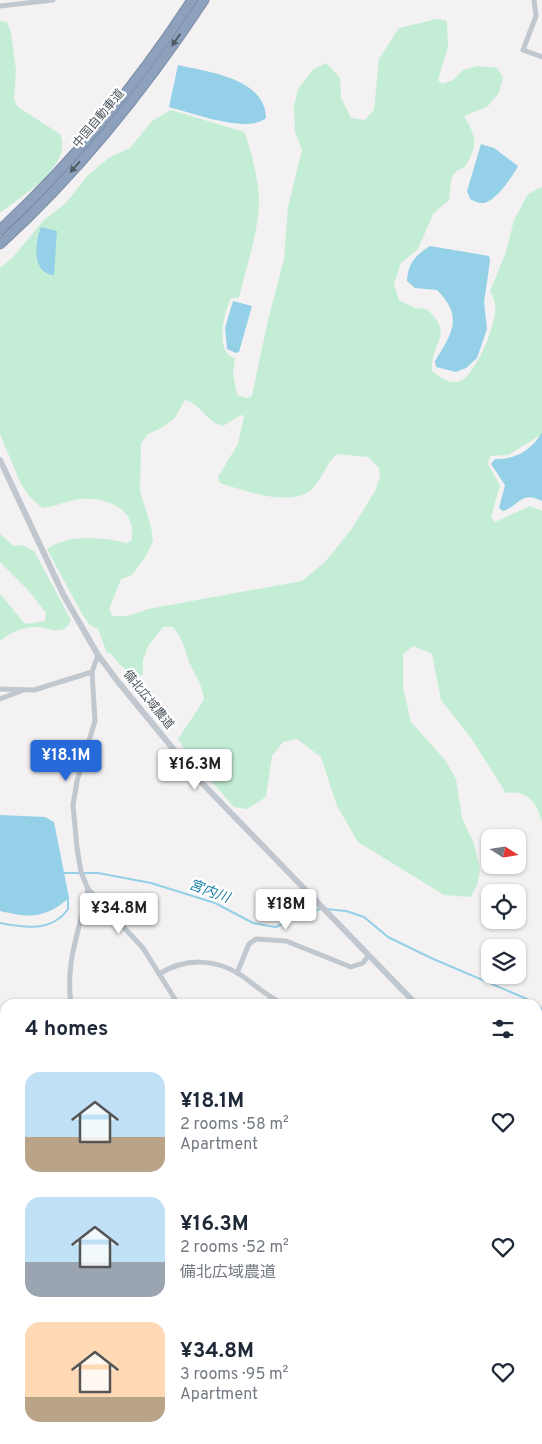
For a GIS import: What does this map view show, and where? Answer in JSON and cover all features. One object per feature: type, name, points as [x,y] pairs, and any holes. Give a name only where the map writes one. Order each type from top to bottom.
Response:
[{"type":"highway","name":"中国自動車道","points":[[0,230],[90,136],[158,49],[192,0]]},
{"type":"highway","name":"中国自動車道","points":[[0,244],[96,144],[166,55],[204,0]]},
{"type":"street","points":[[0,6],[24,1],[53,0]]},
{"type":"street","points":[[534,0],[536,16],[523,50],[542,58]]},
{"type":"street","name":"備北広域農道","points":[[0,460],[64,596],[98,656],[198,779],[411,999]]},
{"type":"street","points":[[98,656],[92,672],[96,721],[77,781],[73,805],[77,848],[88,888],[127,929],[160,974],[175,999]]},
{"type":"street","points":[[0,689],[34,690],[92,672]]},
{"type":"street","points":[[0,699],[22,691]]},
{"type":"street","points":[[71,999],[69,973],[73,944],[88,888]]},
{"type":"street","points":[[237,973],[249,944],[256,939],[286,941],[351,967],[358,966],[368,956]]},
{"type":"street","points":[[160,974],[174,966],[193,961],[227,968],[276,999]]},
{"type":"green space","points":[[437,19],[447,21],[448,47],[438,80],[442,84],[453,80],[463,70],[477,66],[497,68],[503,77],[499,93],[488,106],[464,116],[473,136],[474,148],[472,154],[464,168],[453,176],[449,200],[433,214],[418,249],[401,263],[394,284],[399,300],[415,308],[427,309],[440,326],[440,339],[434,352],[432,371],[445,380],[460,381],[473,369],[479,359],[485,347],[495,313],[490,291],[506,252],[514,220],[528,194],[542,187],[542,434],[508,455],[490,456],[488,464],[500,485],[491,517],[495,522],[530,506],[542,511],[542,822],[537,809],[530,799],[520,794],[506,793],[471,738],[441,700],[432,654],[413,646],[403,654],[403,687],[411,722],[445,760],[456,779],[462,818],[474,844],[480,870],[477,886],[470,897],[444,895],[358,842],[337,806],[321,757],[297,739],[283,742],[272,756],[266,797],[247,809],[234,807],[190,757],[178,739],[204,700],[199,683],[176,631],[173,627],[163,627],[148,646],[143,660],[143,675],[135,677],[118,663],[111,654],[107,653],[98,629],[90,625],[82,614],[47,549],[65,541],[86,538],[107,539],[127,543],[132,540],[132,528],[127,515],[109,502],[94,499],[75,500],[42,508],[30,497],[21,484],[0,434],[0,268],[13,257],[44,220],[66,203],[88,175],[110,157],[130,148],[152,121],[171,110],[244,132],[249,147],[257,177],[258,215],[239,298],[231,298],[222,331],[225,349],[229,355],[235,358],[233,373],[237,395],[247,398],[252,396],[268,320],[284,259],[288,207],[302,150],[295,132],[294,106],[298,89],[313,70],[326,63],[340,78],[341,98],[351,118],[365,120],[374,110],[379,59],[399,28]],"holes":[[[185,400],[212,421],[223,426],[241,415],[244,416],[238,444],[218,477],[220,483],[268,496],[294,497],[304,494],[313,488],[337,454],[368,457],[379,468],[380,478],[375,491],[351,530],[325,562],[302,581],[148,609],[127,616],[112,616],[109,609],[121,579],[132,575],[146,556],[153,541],[151,527],[140,491],[141,443],[148,434],[174,419]]]},
{"type":"green space","points":[[0,21],[7,22],[11,33],[16,70],[14,99],[18,107],[60,134],[62,146],[53,169],[32,189],[0,213]]},
{"type":"green space","points":[[0,534],[14,546],[22,545],[34,551],[71,620],[64,629],[31,627],[12,633],[0,641],[0,594],[25,624],[45,621],[46,613],[29,591],[0,562]]},
{"type":"water","points":[[178,65],[219,74],[246,85],[256,94],[263,105],[266,118],[246,124],[233,123],[169,107]]},
{"type":"water","points":[[481,144],[494,148],[518,166],[508,182],[497,194],[487,202],[482,203],[470,199],[467,191]]},
{"type":"water","points":[[41,227],[57,231],[54,275],[41,269],[38,263],[36,248]]},
{"type":"water","points":[[430,246],[489,256],[490,261],[484,302],[487,329],[477,358],[466,368],[456,372],[436,367],[435,361],[450,333],[453,317],[450,309],[437,290],[415,288],[407,281],[413,260]]},
{"type":"water","points":[[233,301],[252,306],[239,352],[236,353],[227,349],[225,328]]},
{"type":"water","points":[[542,432],[542,501],[535,498],[525,498],[503,511],[499,508],[505,485],[491,464],[495,459],[510,458],[523,452],[534,444]]},
{"type":"water","points":[[0,815],[45,817],[54,822],[69,898],[52,910],[28,916],[0,911]]},
{"type":"waterway","name":"宮内川","points":[[62,873],[98,873],[151,883],[215,903],[253,923],[276,927],[310,911],[321,909]]},
{"type":"waterway","name":"宮内川","points":[[0,923],[28,927],[54,922],[68,909],[68,897]]},
{"type":"waterway","name":"宮内川","points":[[326,909],[346,911],[364,917],[388,937],[431,958],[527,999]]}]
